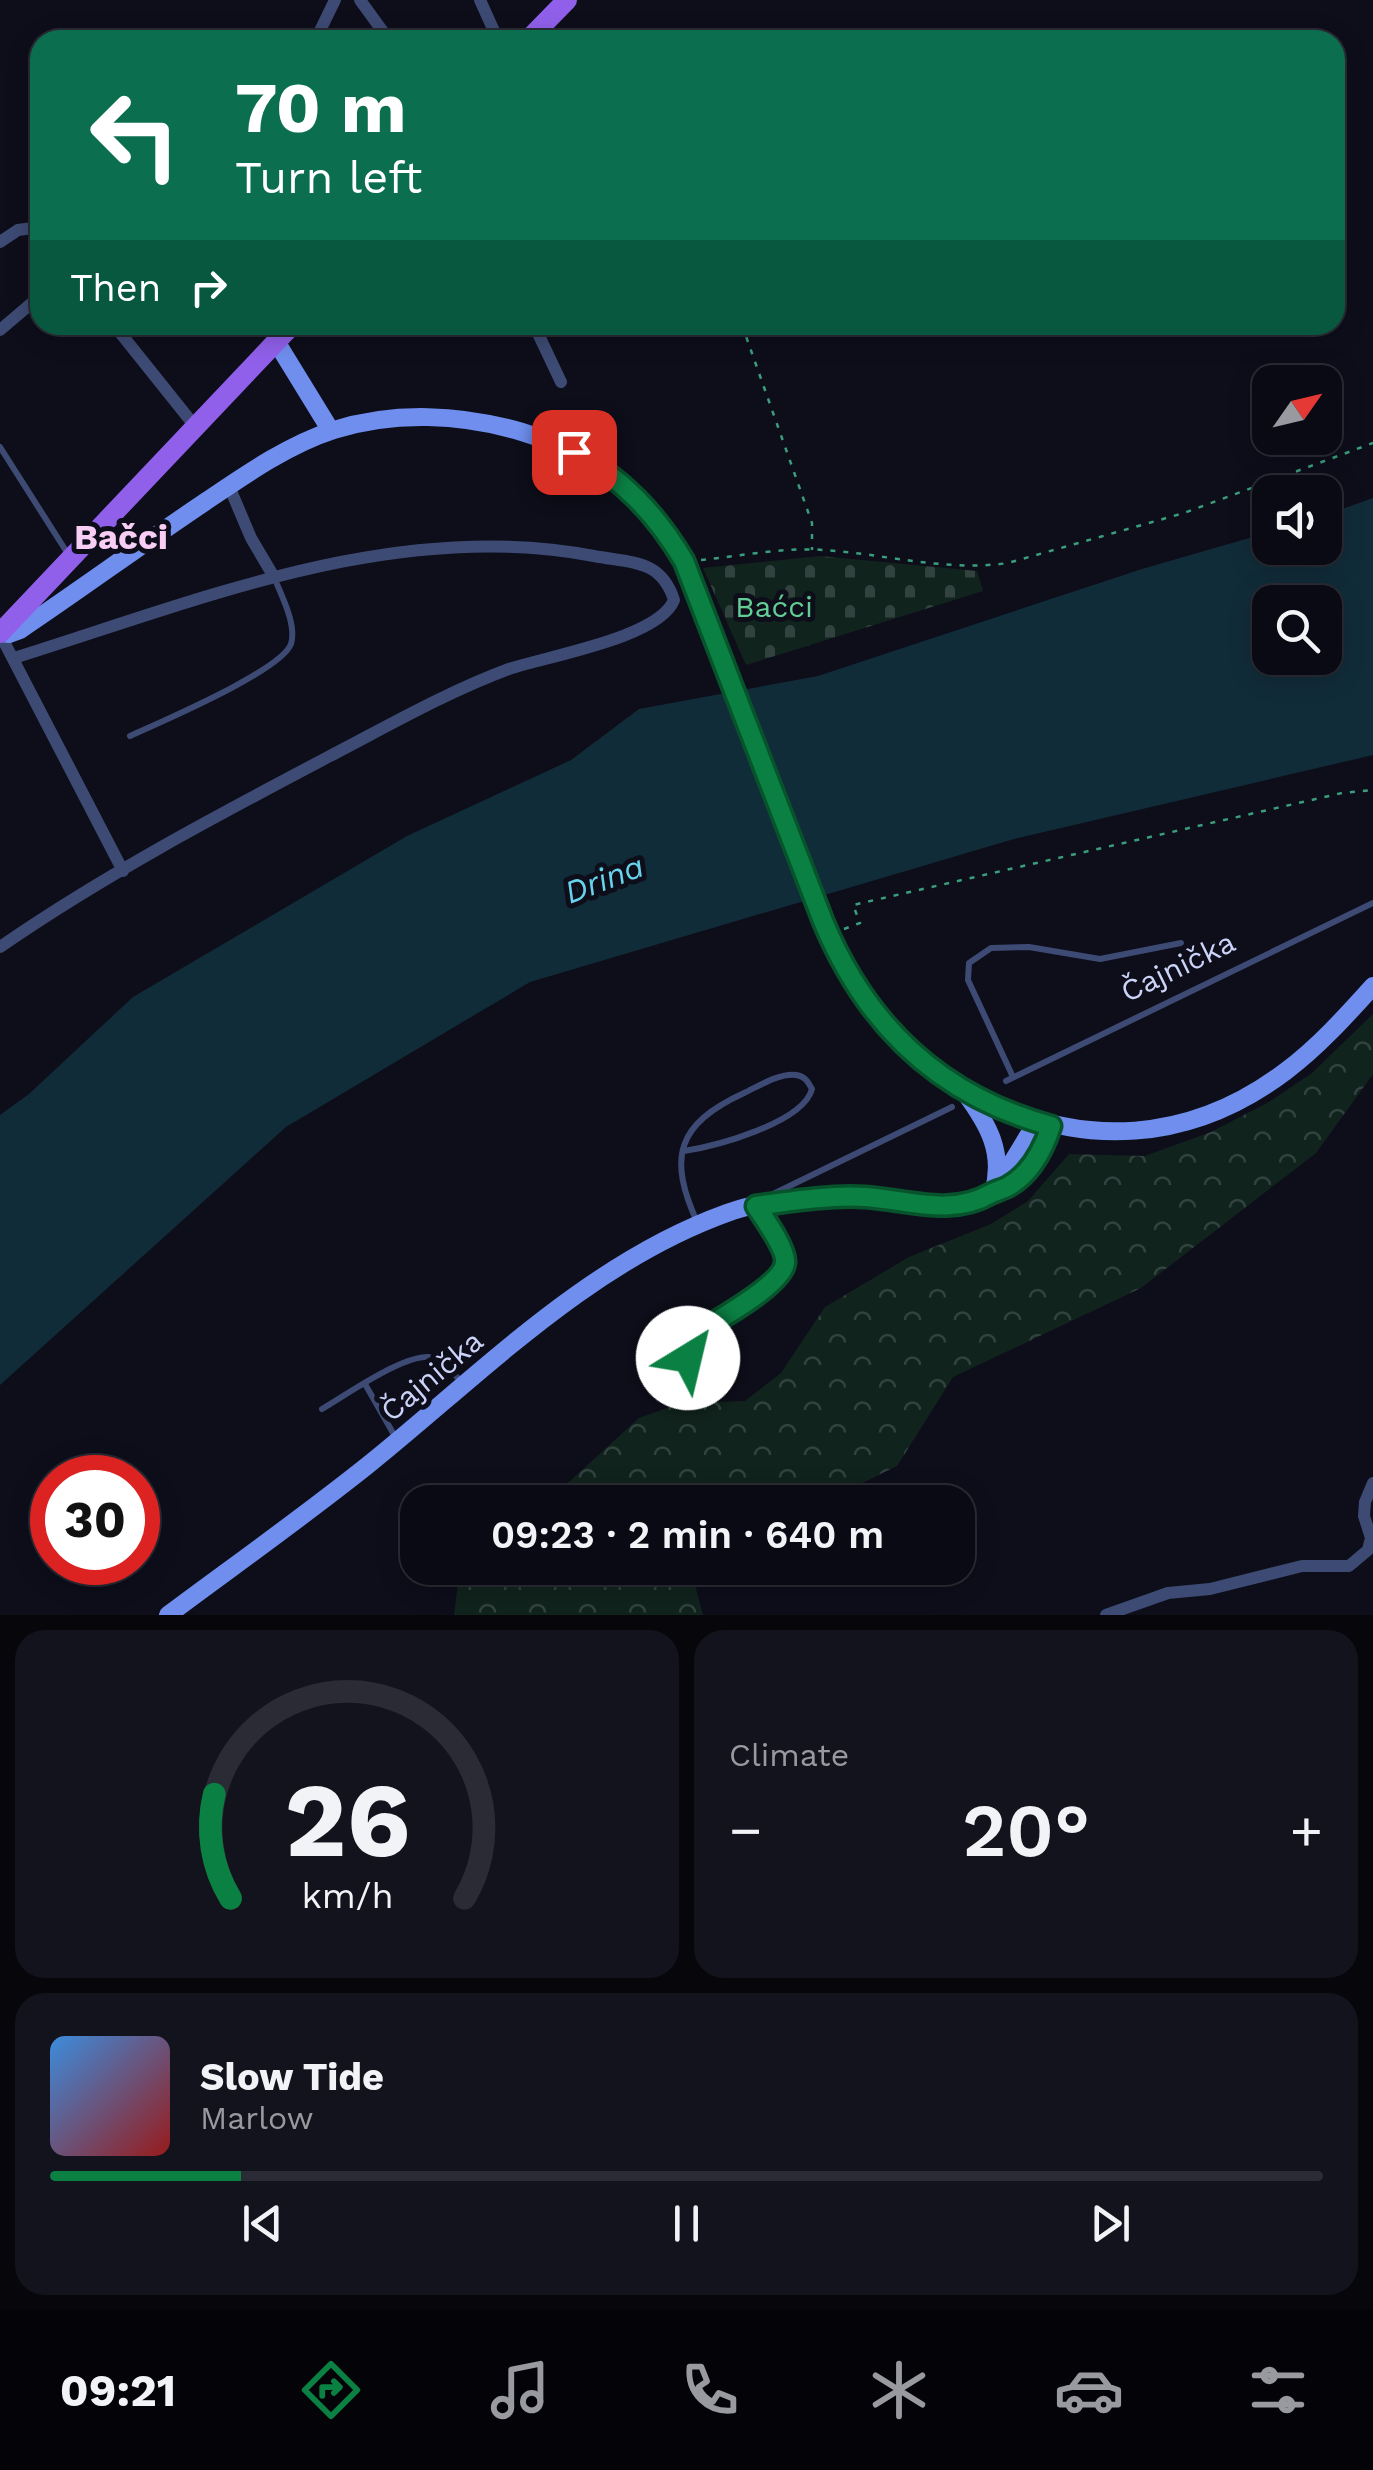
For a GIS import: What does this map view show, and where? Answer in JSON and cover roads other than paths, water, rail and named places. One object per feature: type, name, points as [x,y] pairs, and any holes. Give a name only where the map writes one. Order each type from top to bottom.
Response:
[{"type":"main road","points":[[538,30],[568,0]]},
{"type":"main road","points":[[0,633],[284,335]]},
{"type":"main road","points":[[277,343],[330,431]]},
{"type":"main road","points":[[0,633],[20,630],[228,486],[330,431],[392,418],[488,424],[544,439],[586,458],[624,485],[662,524],[684,561],[848,976],[875,1016],[928,1066],[960,1086],[1051,1126],[1104,1132],[1172,1127],[1250,1095],[1286,1071],[1373,986]]},
{"type":"main road","points":[[960,1086],[980,1113],[996,1147],[999,1167],[992,1192]]},
{"type":"main road","points":[[992,1192],[1028,1136],[1051,1126]]},
{"type":"main road","name":"Čajnička","points":[[168,1615],[397,1440],[564,1304],[609,1274],[699,1225],[752,1206],[866,1197],[919,1206],[964,1206],[992,1192]]},
{"type":"street","points":[[321,30],[334,0]]},
{"type":"street","points":[[360,0],[382,30]]},
{"type":"street","points":[[480,0],[494,30]]},
{"type":"street","points":[[0,242],[18,230],[30,229]]},
{"type":"street","points":[[0,330],[30,304]]},
{"type":"street","points":[[122,335],[194,425]]},
{"type":"street","points":[[539,335],[561,382]]},
{"type":"street","points":[[228,486],[274,577]]},
{"type":"street","points":[[0,947],[50,912],[270,788],[415,712],[507,670],[642,628],[666,613],[674,600],[657,570],[642,564],[567,551],[434,547],[274,577],[14,658]]},
{"type":"street","points":[[0,633],[123,871]]},
{"type":"street","points":[[688,1358],[686,1344],[692,1336],[777,1280],[785,1263],[783,1252],[752,1206]]},
{"type":"street","points":[[1106,1615],[1168,1593],[1210,1589],[1302,1566],[1349,1566],[1368,1550],[1364,1502],[1373,1483]]},
{"type":"lane","points":[[0,447],[72,559]]},
{"type":"lane","points":[[130,736],[241,683],[286,652],[292,634],[274,577]]},
{"type":"lane","name":"Čajnička","points":[[1181,944],[1100,959],[1030,947],[991,948],[969,963],[968,980],[1009,1079],[1373,902]]},
{"type":"lane","points":[[684,1151],[790,1115],[810,1098],[812,1089],[807,1079],[784,1076],[721,1103],[702,1116],[687,1136],[684,1151],[682,1189],[699,1225]]},
{"type":"lane","name":"Čajnička","points":[[752,1206],[952,1107]]},
{"type":"lane","points":[[322,1409],[408,1360],[425,1356],[438,1358],[464,1385]]},
{"type":"lane","points":[[365,1384],[397,1440]]},
{"type":"water","name":"Drina","points":[[1373,498],[1373,755],[1014,839],[530,982],[286,1127],[0,1385],[0,1115],[29,1094],[133,997],[407,836],[571,760],[639,709],[818,676],[1142,569],[1252,537],[1252,565],[1342,565],[1342,509]]},
{"type":"district","name":"Bačci","points":[[121,537]]},
{"type":"park label","name":"Baćci","points":[[774,607]]}]
